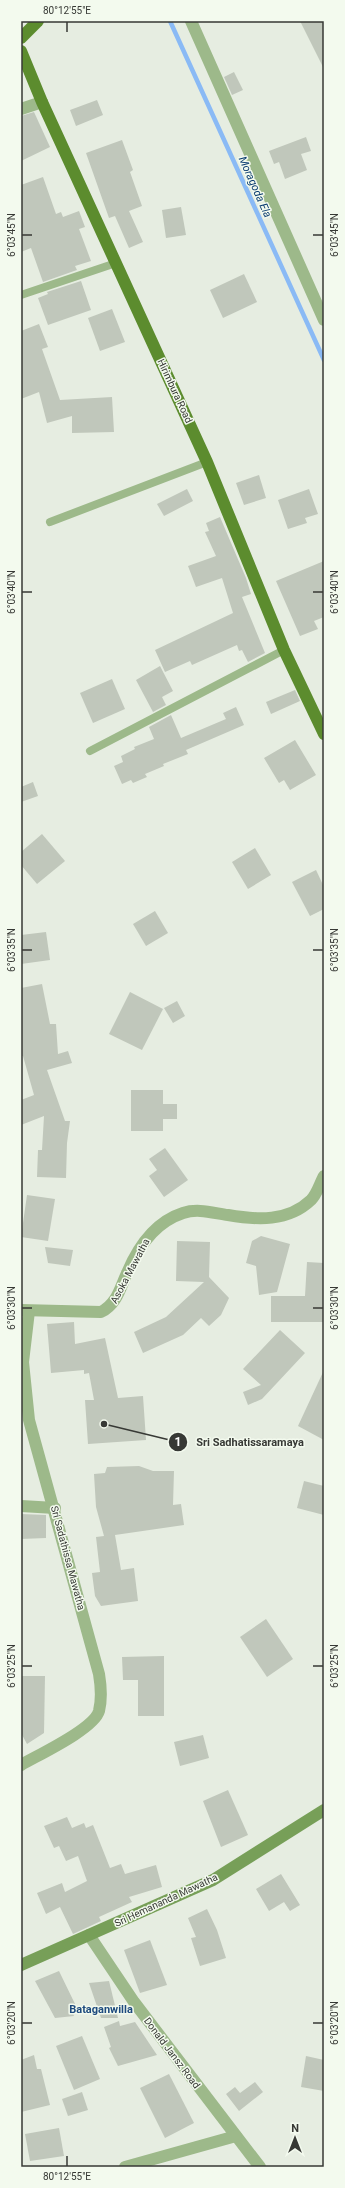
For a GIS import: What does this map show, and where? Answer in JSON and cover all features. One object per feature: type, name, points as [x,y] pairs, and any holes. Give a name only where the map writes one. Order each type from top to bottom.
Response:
[{"type":"main road","points":[[21,38],[38,21]]},
{"type":"main road","name":"Hirimbura Road","points":[[21,51],[42,102],[208,462],[284,650],[324,734]]},
{"type":"main road","name":"Sri Hemananda Mawatha","points":[[21,1965],[213,1880],[324,1810]]},
{"type":"street","points":[[191,21],[210,59],[324,320]]},
{"type":"street","points":[[21,109],[42,102]]},
{"type":"street","name":"Asoka Mawatha","points":[[25,1310],[101,1312],[110,1307],[116,1298],[128,1271],[150,1233],[167,1220],[184,1212],[205,1210],[229,1215],[271,1219],[288,1215],[312,1200],[324,1176]]},
{"type":"street","name":"Sri Sadathissa Mawatha","points":[[21,1765],[84,1729],[99,1712],[100,1699],[99,1674],[55,1508],[29,1420],[22,1362],[25,1310]]},
{"type":"street","points":[[21,1506],[55,1508]]},
{"type":"street","name":"Donald Jansz Road","points":[[89,1935],[134,2002],[260,2167]]},
{"type":"street","points":[[125,2167],[236,2136]]},
{"type":"lane","points":[[21,295],[116,263]]},
{"type":"lane","points":[[50,522],[208,462]]},
{"type":"lane","points":[[90,750],[284,650]]},
{"type":"building","points":[[300,21],[324,21],[324,69]]},
{"type":"building","points":[[234,72],[243,90],[232,95],[224,77]]},
{"type":"building","points":[[97,100],[103,115],[76,126],[70,110]]},
{"type":"building","points":[[34,112],[50,147],[21,161],[21,116]]},
{"type":"building","points":[[306,137],[311,151],[301,154],[307,170],[285,179],[279,162],[274,164],[269,151]]},
{"type":"building","points":[[122,140],[133,170],[130,172],[142,206],[129,211],[143,242],[129,248],[115,216],[109,218],[86,153]]},
{"type":"building","points":[[43,177],[56,214],[61,212],[63,217],[79,211],[85,227],[79,229],[91,261],[75,266],[77,270],[43,282],[31,248],[21,252],[21,185]]},
{"type":"building","points":[[181,207],[186,235],[166,238],[162,210]]},
{"type":"building","points":[[244,274],[257,302],[223,318],[210,290]]},
{"type":"building","points":[[81,281],[91,310],[48,325],[38,298],[48,294],[47,292]]},
{"type":"building","points":[[112,309],[125,342],[100,351],[88,318]]},
{"type":"building","points":[[39,324],[48,347],[42,349],[60,400],[112,397],[114,432],[72,433],[72,416],[47,423],[39,392],[21,399],[21,331]]},
{"type":"building","points":[[259,475],[266,498],[244,505],[236,483]]},
{"type":"building","points":[[187,489],[193,501],[164,516],[157,504]]},
{"type":"building","points":[[309,489],[318,514],[305,518],[307,523],[288,529],[278,500]]},
{"type":"building","points":[[220,517],[246,578],[251,594],[242,597],[265,653],[248,662],[242,650],[239,651],[237,645],[192,665],[190,661],[165,672],[155,650],[233,613],[222,578],[196,587],[188,566],[216,556],[205,532],[209,531],[206,523]]},
{"type":"building","points":[[324,561],[324,617],[314,621],[318,629],[300,636],[276,581]]},
{"type":"building","points":[[160,666],[173,691],[162,697],[166,705],[153,712],[136,680]]},
{"type":"building","points":[[112,679],[125,709],[93,723],[80,693]]},
{"type":"building","points":[[295,690],[300,701],[271,714],[266,702]]},
{"type":"building","points":[[236,707],[244,725],[186,750],[188,754],[163,764],[164,766],[145,774],[147,777],[133,783],[131,780],[122,784],[114,766],[123,762],[121,756],[135,749],[134,747],[154,739],[149,727],[171,715],[181,738],[226,719],[223,713]]},
{"type":"building","points":[[295,740],[316,775],[290,790],[284,780],[279,783],[264,758]]},
{"type":"building","points":[[33,782],[38,796],[21,802],[21,787]]},
{"type":"building","points":[[42,834],[65,861],[37,884],[21,865],[21,852]]},
{"type":"building","points":[[255,848],[271,875],[248,889],[232,862]]},
{"type":"building","points":[[316,870],[324,887],[324,909],[310,916],[292,882]]},
{"type":"building","points":[[155,911],[168,933],[146,946],[133,924]]},
{"type":"building","points":[[46,932],[50,960],[21,964],[21,935]]},
{"type":"building","points":[[42,984],[50,1024],[56,1024],[58,1054],[68,1051],[72,1063],[47,1070],[65,1121],[70,1121],[67,1143],[66,1178],[37,1177],[38,1150],[42,1150],[44,1116],[21,1125],[21,1100],[34,1095],[23,1056],[21,1056],[21,988]]},
{"type":"building","points":[[130,992],[163,1009],[142,1050],[109,1034]]},
{"type":"building","points":[[177,1001],[185,1016],[173,1023],[164,1008]]},
{"type":"building","points":[[131,1090],[163,1090],[163,1104],[177,1104],[177,1119],[163,1119],[163,1131],[131,1131]]},
{"type":"building","points":[[165,1148],[188,1180],[164,1197],[149,1176],[157,1170],[149,1159]]},
{"type":"building","points":[[27,1195],[55,1199],[48,1241],[21,1237]]},
{"type":"building","points":[[261,1236],[290,1244],[277,1292],[259,1295],[256,1266],[246,1263],[252,1241]]},
{"type":"building","points":[[177,1241],[210,1242],[209,1277],[229,1298],[221,1315],[209,1326],[201,1318],[183,1335],[143,1353],[134,1332],[166,1317],[204,1282],[176,1281]]},
{"type":"building","points":[[45,1247],[73,1250],[70,1266],[48,1263]]},
{"type":"building","points":[[307,1262],[324,1263],[324,1322],[271,1322],[271,1296],[305,1296]]},
{"type":"building","points":[[74,1322],[75,1344],[105,1338],[118,1398],[143,1396],[146,1440],[88,1444],[85,1400],[94,1400],[89,1373],[84,1374],[84,1370],[51,1373],[47,1324]]},
{"type":"building","points":[[280,1330],[305,1353],[262,1399],[248,1405],[243,1392],[261,1385],[243,1369]]},
{"type":"building","points":[[324,1370],[324,1440],[298,1426]]},
{"type":"building","points":[[139,1466],[153,1471],[174,1471],[173,1505],[181,1504],[184,1525],[115,1535],[121,1570],[134,1568],[138,1601],[101,1606],[95,1596],[92,1573],[100,1572],[96,1537],[104,1536],[96,1507],[94,1474],[105,1473],[107,1467]]},
{"type":"building","points":[[304,1481],[324,1486],[324,1515],[297,1508]]},
{"type":"building","points":[[21,1514],[46,1515],[46,1538],[21,1539]]},
{"type":"building","points":[[266,1619],[293,1659],[267,1677],[240,1637]]},
{"type":"building","points":[[164,1656],[164,1716],[138,1716],[138,1680],[123,1680],[122,1657]]},
{"type":"building","points":[[21,1676],[45,1676],[44,1733],[27,1744],[21,1733]]},
{"type":"building","points":[[203,1735],[209,1758],[180,1766],[174,1742]]},
{"type":"building","points":[[228,1790],[248,1835],[221,1847],[203,1801]]},
{"type":"building","points":[[67,1817],[72,1828],[84,1823],[86,1828],[93,1825],[110,1868],[121,1864],[125,1874],[156,1865],[162,1887],[129,1897],[132,1902],[99,1917],[101,1921],[73,1934],[60,1907],[46,1914],[37,1893],[62,1883],[65,1892],[87,1881],[78,1856],[66,1861],[59,1846],[54,1848],[44,1826]]},
{"type":"building","points":[[281,1874],[300,1905],[290,1911],[284,1902],[269,1911],[256,1889]]},
{"type":"building","points":[[207,1909],[217,1930],[226,1958],[200,1966],[191,1938],[196,1937],[188,1918]]},
{"type":"building","points":[[150,1940],[167,1985],[140,1993],[124,1950]]},
{"type":"building","points":[[59,1971],[76,2006],[71,2008],[74,2016],[55,2018],[35,1981]]},
{"type":"building","points":[[109,1981],[118,2018],[101,2018],[89,1983]]},
{"type":"building","points":[[119,2021],[120,2026],[135,2022],[157,2055],[118,2066],[109,2048],[111,2047],[104,2027]]},
{"type":"building","points":[[82,2036],[100,2079],[74,2090],[56,2046]]},
{"type":"building","points":[[34,2055],[37,2069],[41,2069],[50,2105],[21,2112],[21,2060]]},
{"type":"building","points":[[306,2056],[324,2060],[324,2091],[301,2087]]},
{"type":"building","points":[[169,2074],[194,2123],[165,2138],[140,2088]]},
{"type":"building","points":[[255,2082],[263,2092],[239,2111],[226,2094],[235,2087],[240,2093]]},
{"type":"building","points":[[82,2092],[88,2110],[68,2116],[62,2099]]},
{"type":"building","points":[[59,2128],[64,2156],[30,2161],[25,2134]]},
{"type":"waterway","name":"Moragoda Ela","points":[[170,21],[324,360]]},
{"type":"place","name":"Sri Sadhatissaramaya","points":[[104,1424]]},
{"type":"district","name":"Bataganwilla","points":[[101,2009]]}]
